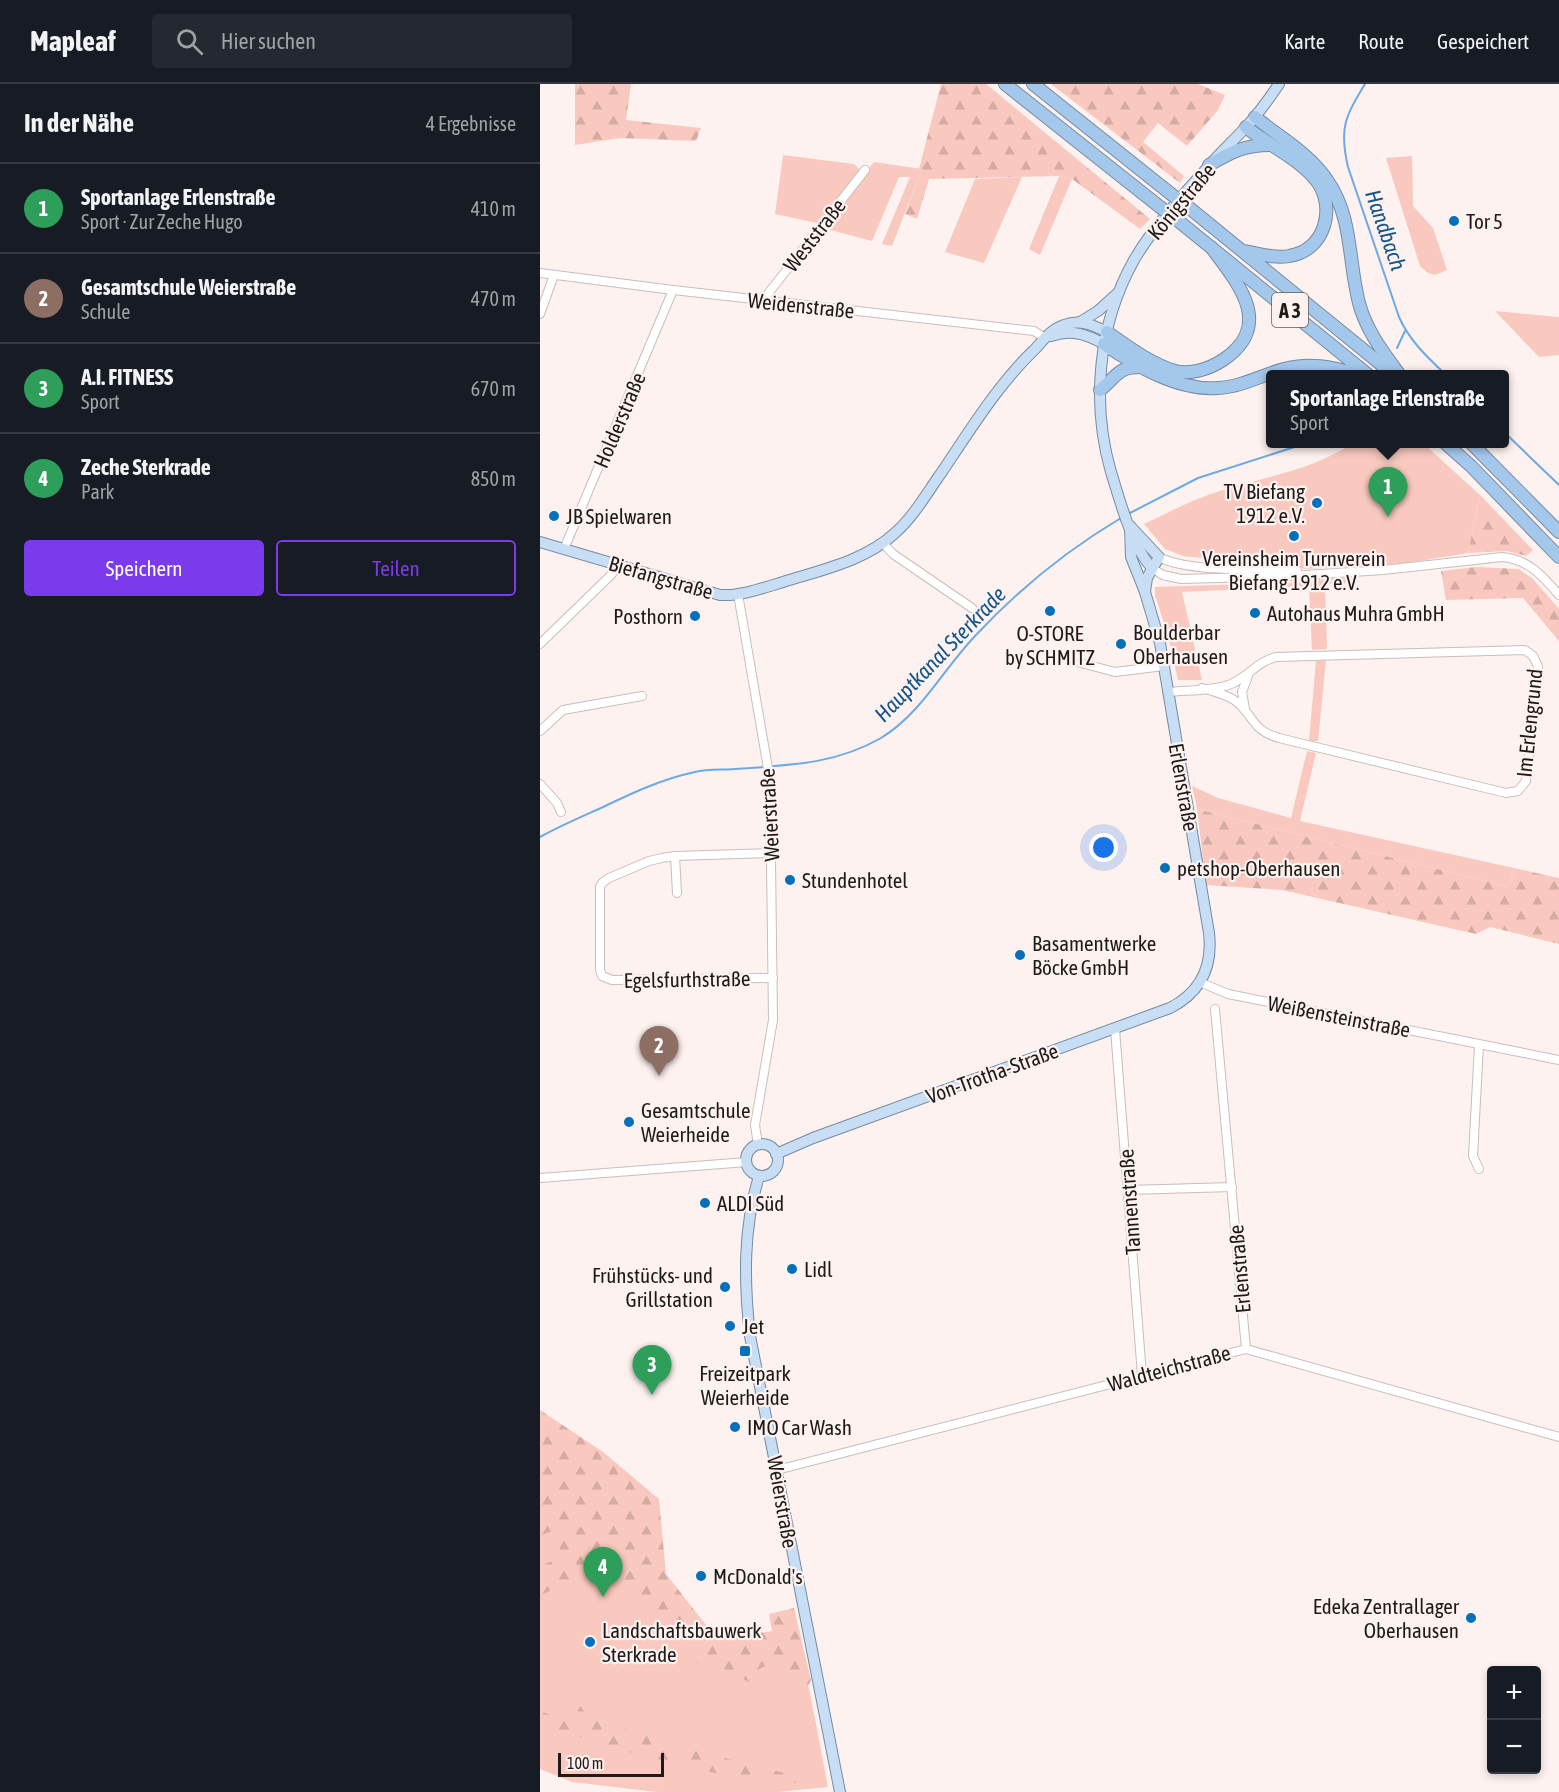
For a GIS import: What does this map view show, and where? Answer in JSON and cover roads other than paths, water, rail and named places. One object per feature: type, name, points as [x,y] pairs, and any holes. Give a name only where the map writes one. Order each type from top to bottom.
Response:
[{"type":"highway","name":"A 3","points":[[1005,84],[1176,219],[1361,370]]},
{"type":"highway","name":"A 3","points":[[1033,84],[1388,370]]},
{"type":"highway","points":[[1242,251],[1280,257],[1298,254],[1317,240],[1325,225],[1326,203],[1319,185],[1301,165],[1270,145],[1251,122]]},
{"type":"highway","points":[[1251,122],[1313,163],[1334,191],[1346,220],[1354,279],[1362,312],[1372,334],[1396,370]]},
{"type":"highway","points":[[1209,165],[1239,148],[1270,145]]},
{"type":"highway","points":[[1106,338],[1174,370],[1186,372],[1198,371],[1228,357],[1244,339],[1249,323],[1249,311],[1240,287],[1211,248]]},
{"type":"highway","points":[[1106,338],[1144,367],[1183,385],[1209,388],[1236,385],[1266,375]]},
{"type":"highway","points":[[1280,370],[1301,366],[1326,366],[1339,370]]},
{"type":"highway","points":[[1100,390],[1120,371],[1132,367],[1144,367]]},
{"type":"highway","points":[[1450,448],[1559,557]]},
{"type":"highway","points":[[1476,448],[1559,532]]},
{"type":"main road","name":"Königstraße","points":[[1106,338],[1121,290],[1135,259],[1209,165],[1251,122],[1279,84]]},
{"type":"main road","points":[[883,543],[914,513],[1001,385],[1045,338],[1061,326],[1080,322],[1098,311],[1121,290]]},
{"type":"main road","points":[[1080,322],[1095,326],[1106,338]]},
{"type":"main road","points":[[1045,338],[1072,332],[1106,338]]},
{"type":"main road","name":"Erlenstraße","points":[[1106,338],[1100,365],[1104,444],[1136,546],[1152,568]]},
{"type":"main road","name":"Erlenstraße","points":[[1130,526],[1159,557]]},
{"type":"main road","name":"Erlenstraße","points":[[1130,526],[1131,557],[1158,634],[1209,933],[1210,952],[1202,983]]},
{"type":"main road","name":"Biefangstraße","points":[[540,542],[715,595],[738,594],[843,563],[883,543]]},
{"type":"main road","points":[[1144,592],[1152,568],[1159,557]]},
{"type":"main road","name":"Von-Trotha-Straße","points":[[777,1154],[1175,1006],[1202,983]]},
{"type":"main road","points":[[758,1145],[769,1146],[777,1154],[778,1162],[775,1170],[767,1176],[759,1176],[751,1171],[747,1162],[749,1153],[758,1145]]},
{"type":"main road","name":"Weierstraße","points":[[759,1176],[747,1234],[747,1311],[754,1361],[840,1792]]},
{"type":"street","name":"Weststraße","points":[[764,300],[865,170]]},
{"type":"street","name":"Weidenstraße","points":[[540,273],[1034,331],[1045,338]]},
{"type":"street","points":[[540,314],[554,275]]},
{"type":"street","name":"Holderstraße","points":[[564,549],[673,290]]},
{"type":"street","points":[[883,543],[892,554],[972,608]]},
{"type":"street","points":[[1159,557],[1177,564],[1197,566],[1272,568],[1321,573]]},
{"type":"street","points":[[1152,568],[1163,575],[1181,579],[1383,570],[1493,557],[1511,557],[1529,564],[1559,595]]},
{"type":"street","points":[[540,645],[612,574],[615,565]]},
{"type":"street","name":"Weierstraße","points":[[738,594],[770,780],[773,1020],[755,1125],[758,1145]]},
{"type":"street","name":"Im Erlengrund","points":[[1168,692],[1202,688],[1228,685],[1249,673],[1263,661],[1276,657],[1522,650],[1533,656],[1538,666],[1526,782],[1521,789],[1512,793],[1269,735],[1257,728],[1247,713],[1231,698],[1202,688]]},
{"type":"street","points":[[1081,663],[1115,672],[1164,666]]},
{"type":"street","points":[[1247,713],[1242,696],[1249,673]]},
{"type":"street","points":[[540,731],[563,710],[642,696]]},
{"type":"street","points":[[540,784],[557,803],[561,812]]},
{"type":"street","points":[[677,893],[675,856],[771,853]]},
{"type":"street","name":"Egelsfurthstraße","points":[[675,856],[649,861],[602,883],[600,887],[600,970],[602,976],[612,980],[773,978]]},
{"type":"street","name":"Weißensteinstraße","points":[[1202,983],[1228,994],[1559,1060]]},
{"type":"street","name":"Erlenstraße","points":[[1215,1009],[1246,1348]]},
{"type":"street","name":"Tannenstraße","points":[[1115,1029],[1142,1375]]},
{"type":"street","points":[[1479,1045],[1473,1156],[1479,1169]]},
{"type":"street","points":[[540,1178],[747,1162]]},
{"type":"street","points":[[1128,1190],[1232,1187]]},
{"type":"street","name":"Waldteichstraße","points":[[777,1470],[1246,1348],[1559,1437]]},
{"type":"waterway","name":"Handbach","points":[[1365,84],[1348,114],[1344,132],[1348,167],[1399,317],[1413,341],[1441,370]]},
{"type":"waterway","name":"Hauptkanal Sterkrade","points":[[1397,348],[1405,331]]},
{"type":"waterway","name":"Handbach","points":[[1509,437],[1559,485]]},
{"type":"waterway","name":"Hauptkanal Sterkrade","points":[[1128,514],[1198,478],[1292,448]]},
{"type":"waterway","name":"Hauptkanal Sterkrade","points":[[540,837],[636,792],[683,775],[705,770],[773,766],[828,759],[846,754],[881,738],[920,704],[964,648],[1009,602],[1044,571],[1121,518]]},
{"type":"place","name":"Tor 5","points":[[1454,221]]},
{"type":"place","name":"TV Biefang 1912 e.V.","points":[[1317,503]]},
{"type":"place","name":"JB Spielwaren","points":[[554,516]]},
{"type":"place","name":"Sportanlage Erlenstraße","points":[[1388,517]]},
{"type":"place","name":"Vereinsheim Turnverein Biefang 1912 e.V.","points":[[1294,536]]},
{"type":"place","name":"O-STORE by SCHMITZ","points":[[1050,611]]},
{"type":"place","name":"Autohaus Muhra GmbH","points":[[1255,613]]},
{"type":"place","name":"Posthorn","points":[[695,616]]},
{"type":"place","name":"Boulderbar Oberhausen","points":[[1121,644]]},
{"type":"place","name":"petshop-Oberhausen","points":[[1165,868]]},
{"type":"place","name":"Stundenhotel","points":[[790,880]]},
{"type":"place","name":"Basamentwerke Böcke GmbH","points":[[1020,955]]},
{"type":"place","name":"Gesamtschule Weierstraße","points":[[659,1076]]},
{"type":"place","name":"Gesamtschule Weierheide","points":[[629,1122]]},
{"type":"place","name":"ALDI Süd","points":[[705,1203]]},
{"type":"place","name":"Lidl","points":[[792,1269]]},
{"type":"place","name":"Frühstücks- und Grillstation","points":[[725,1287]]},
{"type":"place","name":"Jet","points":[[730,1326]]},
{"type":"place","name":"Freizeitpark Weierheide","points":[[745,1351]]},
{"type":"place","name":"A.I. FITNESS","points":[[652,1395]]},
{"type":"place","name":"IMO Car Wash","points":[[735,1427]]},
{"type":"place","name":"McDonald's","points":[[701,1576]]},
{"type":"place","name":"Zeche Sterkrade","points":[[603,1597]]},
{"type":"place","name":"Edeka Zentrallager Oberhausen","points":[[1471,1618]]},
{"type":"place","name":"Landschaftsbauwerk Sterkrade","points":[[590,1642]]}]
